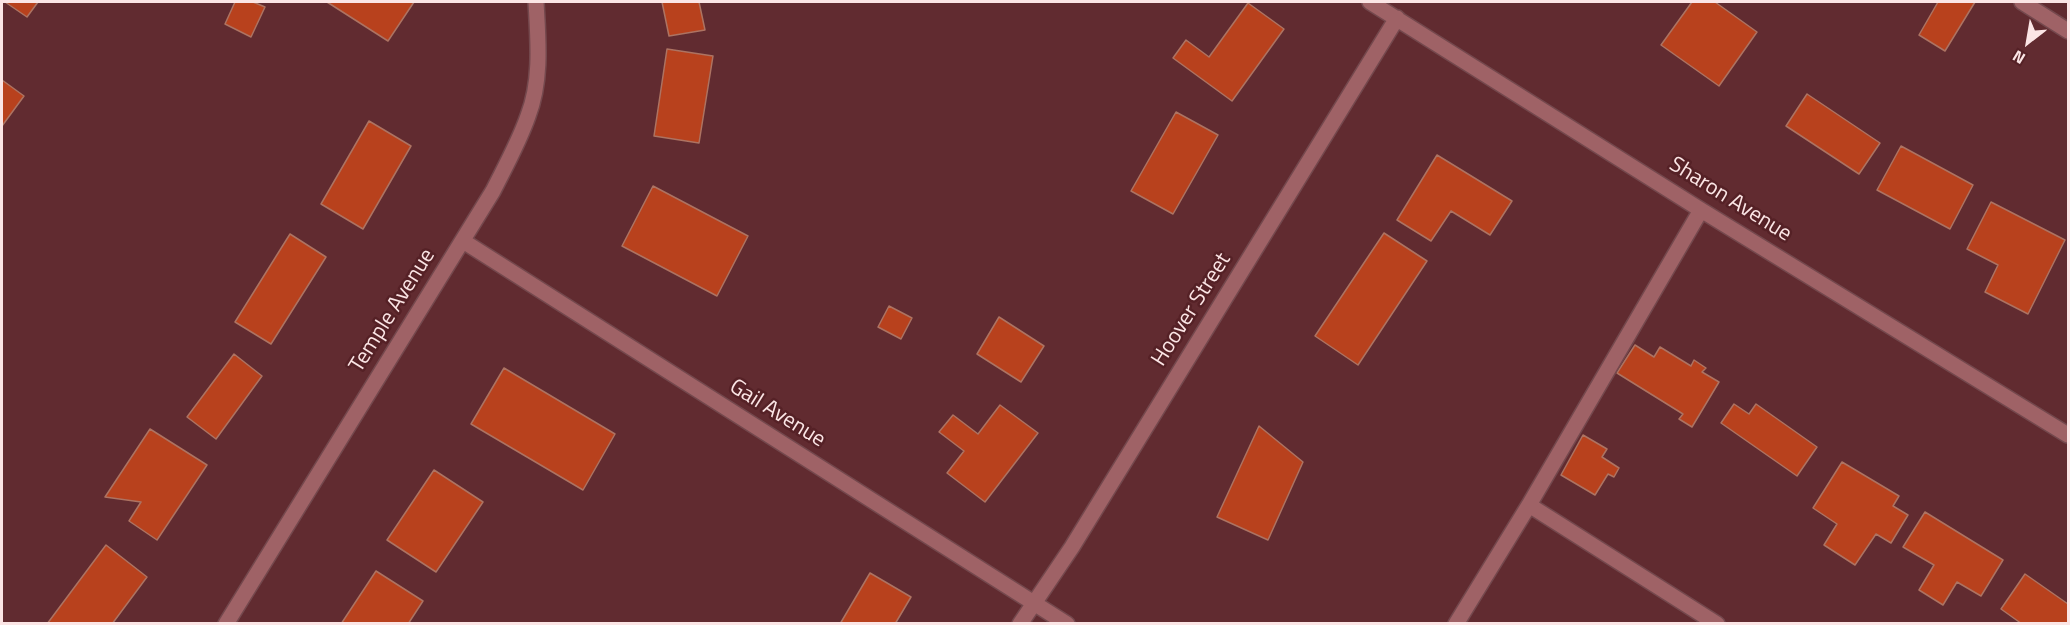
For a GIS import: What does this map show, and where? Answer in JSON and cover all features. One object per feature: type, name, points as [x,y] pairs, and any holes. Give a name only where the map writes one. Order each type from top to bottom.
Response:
[{"type":"street","name":"Temple Avenue","points":[[226,624],[493,191],[529,115],[537,82],[539,45],[536,2]]},
{"type":"street","name":"Sharon Avenue","points":[[1370,2],[1701,210],[2068,435]]},
{"type":"street","points":[[2022,2],[2068,31]]},
{"type":"street","name":"Hoover Street","points":[[1020,624],[1072,547],[1397,18]]},
{"type":"street","points":[[1456,624],[1529,505],[1701,210]]},
{"type":"street","name":"Gail Avenue","points":[[463,241],[1067,624]]},
{"type":"street","points":[[1529,505],[1717,624]]},
{"type":"building","points":[[5,2],[38,2],[27,17]]},
{"type":"building","points":[[235,2],[253,2],[265,7],[251,37],[225,24]]},
{"type":"building","points":[[327,2],[414,2],[388,41]]},
{"type":"building","points":[[662,2],[699,2],[705,30],[669,36]]},
{"type":"building","points":[[1692,2],[1715,2],[1757,32],[1719,86],[1661,45]]},
{"type":"building","points":[[1938,2],[1975,2],[1945,51],[1919,35]]},
{"type":"building","points":[[1248,3],[1284,29],[1232,101],[1173,58],[1186,40],[1209,57]]},
{"type":"building","points":[[667,49],[713,56],[699,143],[654,136]]},
{"type":"building","points":[[2,80],[24,96],[2,126]]},
{"type":"building","points":[[1807,94],[1880,143],[1859,174],[1786,126]]},
{"type":"building","points":[[1176,112],[1218,135],[1173,214],[1131,191]]},
{"type":"building","points":[[369,121],[411,146],[363,229],[321,204]]},
{"type":"building","points":[[1901,146],[1973,185],[1950,229],[1877,190]]},
{"type":"building","points":[[1437,155],[1512,201],[1490,235],[1451,211],[1431,241],[1397,220]]},
{"type":"building","points":[[653,186],[748,236],[717,296],[622,246]]},
{"type":"building","points":[[1991,202],[2065,240],[2028,314],[1985,292],[1998,265],[1967,249]]},
{"type":"building","points":[[1384,233],[1427,261],[1358,365],[1315,336]]},
{"type":"building","points":[[290,234],[326,257],[271,344],[235,322]]},
{"type":"building","points":[[889,306],[912,318],[901,339],[878,327]]},
{"type":"building","points":[[999,317],[1044,346],[1021,382],[977,354]]},
{"type":"building","points":[[1635,345],[1654,357],[1660,347],[1691,366],[1694,360],[1706,368],[1702,372],[1719,382],[1692,427],[1679,419],[1683,414],[1617,373]]},
{"type":"building","points":[[234,354],[262,376],[216,439],[187,417]]},
{"type":"building","points":[[504,368],[615,434],[583,490],[471,424]]},
{"type":"building","points":[[1734,404],[1749,414],[1756,404],[1817,447],[1797,476],[1721,423]]},
{"type":"building","points":[[1000,405],[1038,433],[985,502],[947,473],[964,451],[939,432],[953,415],[978,434]]},
{"type":"building","points":[[1259,426],[1303,462],[1268,540],[1217,517]]},
{"type":"building","points":[[150,429],[207,465],[157,540],[129,521],[141,502],[105,497]]},
{"type":"building","points":[[1583,435],[1607,449],[1602,457],[1619,468],[1614,477],[1608,474],[1595,495],[1561,475]]},
{"type":"building","points":[[1842,462],[1899,496],[1893,506],[1908,515],[1891,543],[1876,534],[1855,565],[1824,545],[1837,524],[1813,508]]},
{"type":"building","points":[[434,470],[483,502],[436,572],[387,540]]},
{"type":"building","points":[[1925,512],[2003,560],[1981,596],[1957,582],[1943,605],[1919,590],[1934,565],[1903,547]]},
{"type":"building","points":[[106,545],[147,577],[112,624],[47,624]]},
{"type":"building","points":[[376,571],[423,601],[408,624],[341,624]]},
{"type":"building","points":[[870,573],[911,597],[895,624],[840,624]]},
{"type":"building","points":[[2025,574],[2068,604],[2068,624],[2022,624],[2001,609]]}]
